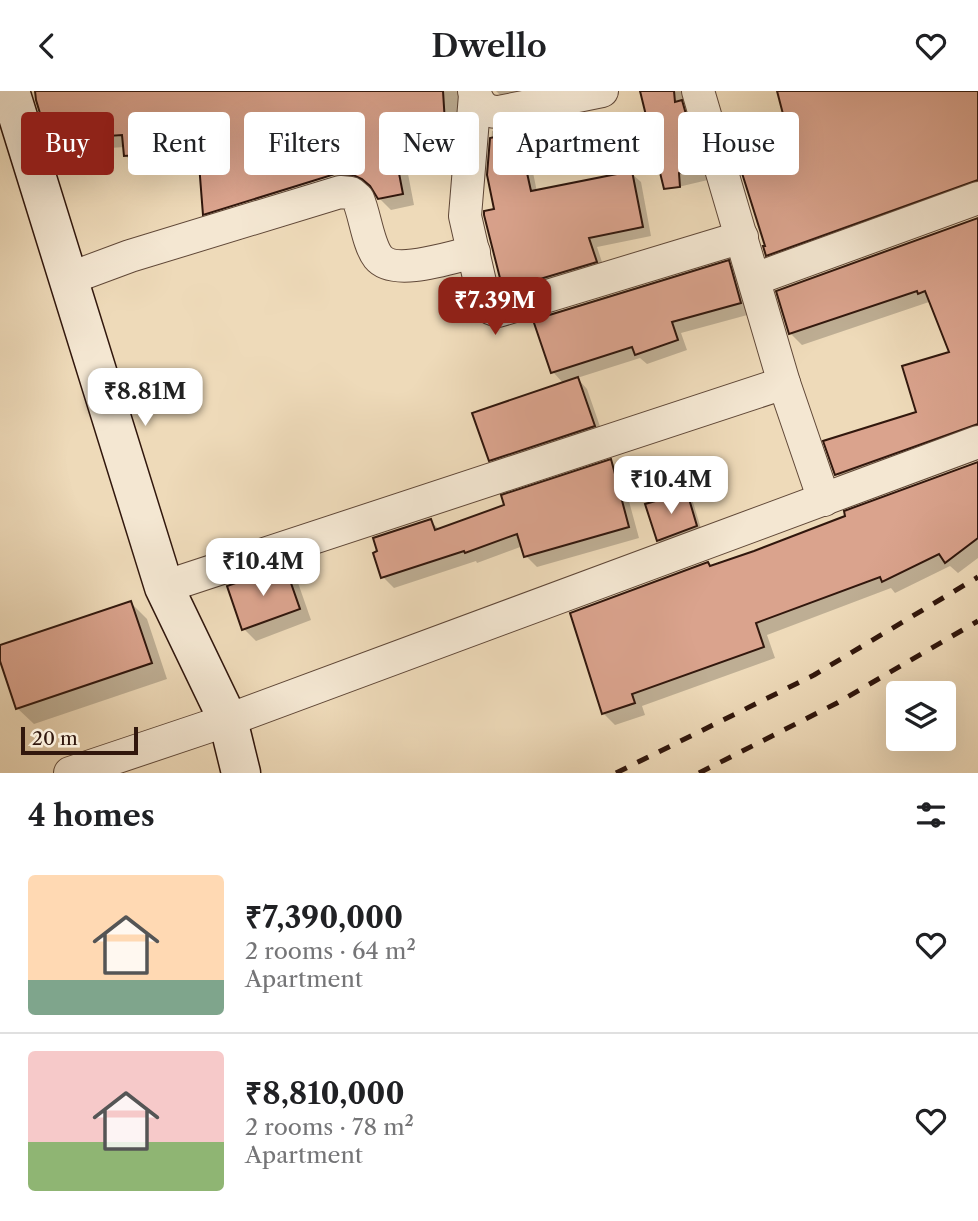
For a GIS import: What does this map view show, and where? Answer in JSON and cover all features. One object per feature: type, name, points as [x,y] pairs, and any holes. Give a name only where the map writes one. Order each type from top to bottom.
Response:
[{"type":"main road","points":[[10,91],[164,587],[228,720],[241,773]]},
{"type":"street","points":[[474,93],[488,112],[499,112],[602,91]]},
{"type":"street","points":[[698,91],[784,383],[824,500]]},
{"type":"street","points":[[474,93],[465,216],[485,301],[490,308],[498,311],[742,237]]},
{"type":"street","points":[[68,279],[130,256],[340,192],[351,193],[358,199],[378,257],[388,264],[406,267],[474,252]]},
{"type":"street","points":[[754,279],[978,198]]},
{"type":"street","points":[[164,587],[784,383]]},
{"type":"street","points":[[70,773],[228,720],[978,442]]},
{"type":"building","points":[[35,91],[443,91],[444,112],[379,112],[379,175],[399,175],[403,194],[378,199],[370,186],[353,175],[365,175],[365,112],[244,112],[244,175],[332,175],[203,215],[200,175],[230,175],[230,112],[128,112],[128,156],[124,156],[122,135],[114,136],[114,112],[40,112]]},
{"type":"building","points":[[640,91],[674,91],[675,102],[682,100],[685,112],[678,112],[680,187],[664,189],[661,175],[664,175],[664,112],[645,112]]},
{"type":"building","points":[[777,91],[978,91],[978,180],[766,256],[743,175],[799,175],[799,112],[782,112]]},
{"type":"building","points":[[493,137],[493,175],[527,175],[531,191],[612,175],[633,175],[643,227],[589,238],[597,262],[503,290],[484,215],[484,211],[494,209],[487,175],[490,138]]},
{"type":"building","points":[[978,218],[978,424],[835,475],[823,441],[916,412],[902,366],[949,352],[925,291],[918,294],[917,291],[789,334],[776,291]]},
{"type":"building","points":[[729,260],[741,303],[672,322],[678,340],[635,355],[632,347],[551,373],[533,320]]},
{"type":"building","points":[[578,377],[595,426],[489,461],[472,413]]},
{"type":"building","points":[[611,459],[629,527],[524,557],[517,534],[381,578],[373,553],[377,551],[373,538],[431,519],[435,530],[504,505],[501,495]]},
{"type":"building","points":[[978,462],[978,538],[945,563],[939,554],[882,582],[880,577],[756,623],[764,647],[632,694],[635,703],[602,714],[570,613],[708,562],[710,566],[754,551],[845,516],[844,511]]},
{"type":"building","points":[[687,492],[697,526],[657,541],[645,504]]},
{"type":"building","points":[[285,566],[300,609],[242,630],[227,586]]},
{"type":"building","points":[[131,601],[152,663],[16,709],[0,661],[0,645]]},
{"type":"railway","points":[[616,773],[814,675],[978,577]]},
{"type":"railway","points":[[699,773],[837,703],[978,621]]}]
